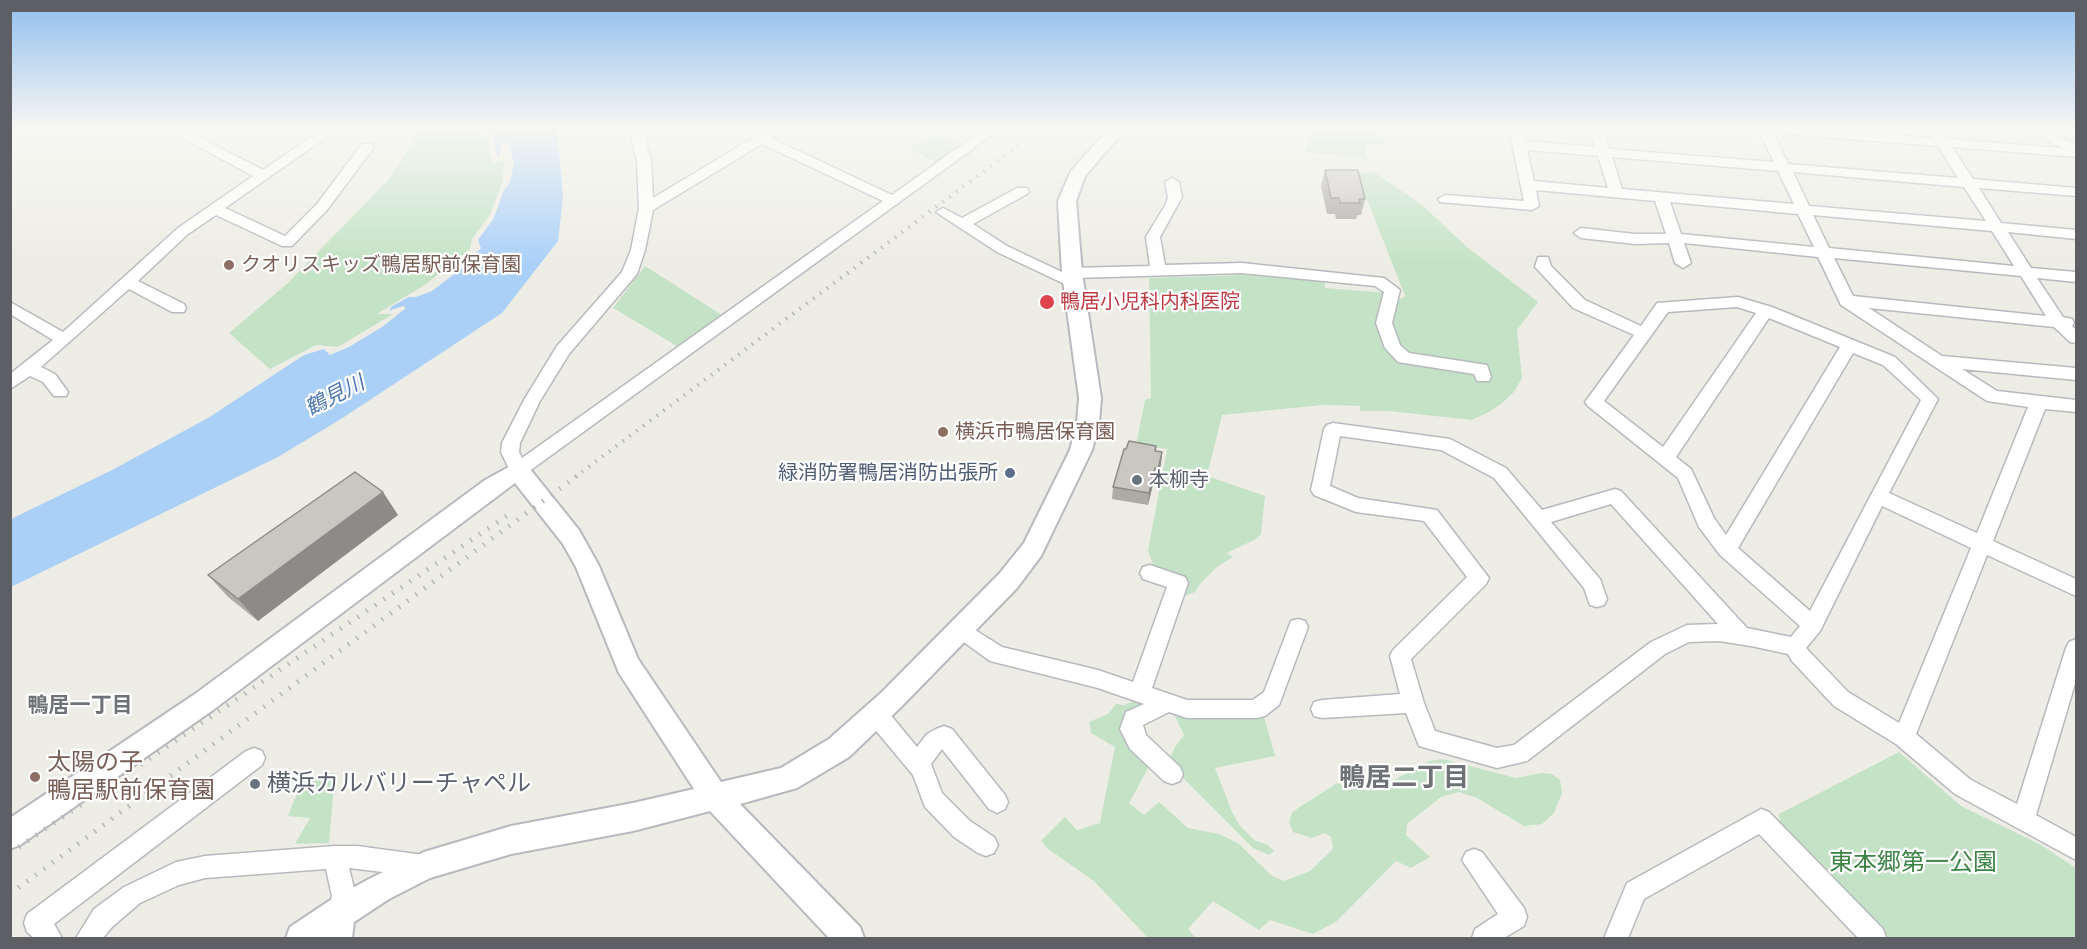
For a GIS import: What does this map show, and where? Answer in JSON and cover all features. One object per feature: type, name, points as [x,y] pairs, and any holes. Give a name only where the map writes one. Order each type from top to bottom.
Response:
[{"type":"street","points":[[10,384],[64,340],[183,231],[265,173]]},
{"type":"street","points":[[215,209],[287,243],[322,207],[347,173]]},
{"type":"street","points":[[645,173],[645,222],[629,274],[563,350],[516,431],[510,453],[518,470],[571,537],[587,566],[628,665],[715,797],[849,939]]},
{"type":"street","points":[[646,208],[704,173]]},
{"type":"street","points":[[836,173],[891,199]]},
{"type":"street","points":[[10,835],[204,702],[484,493],[928,173]]},
{"type":"street","points":[[301,939],[339,925],[379,889],[424,866],[511,840],[625,818],[787,779],[839,748],[876,714],[1008,581],[1033,549],[1081,450],[1088,423],[1090,398],[1073,278],[1067,201],[1079,173]]},
{"type":"street","points":[[1445,199],[1532,206],[1525,173]]},
{"type":"street","points":[[1610,173],[1616,192]]},
{"type":"street","points":[[1786,173],[1847,301],[1993,397],[2076,406]]},
{"type":"street","points":[[1848,173],[2076,192]]},
{"type":"street","points":[[1962,173],[2058,322],[2076,338]]},
{"type":"street","points":[[1158,271],[1153,237],[1173,204],[1175,197],[1172,182]]},
{"type":"street","points":[[1528,185],[2076,234]]},
{"type":"street","points":[[962,224],[1022,191]]},
{"type":"street","points":[[1661,197],[1683,263]]},
{"type":"street","points":[[943,212],[1002,249],[1073,278],[1158,271],[1242,268],[1379,281],[1392,290],[1384,323],[1393,348],[1404,358],[1481,369],[1483,377]]},
{"type":"street","points":[[1581,233],[1635,239],[1676,238],[2076,277]]},
{"type":"street","points":[[1544,260],[1543,267],[1579,304],[1643,333]]},
{"type":"street","points":[[128,282],[178,308]]},
{"type":"street","points":[[1847,301],[2076,324]]},
{"type":"street","points":[[1795,647],[1813,625],[1930,399],[1889,361],[1766,311],[1738,302],[1663,307],[1594,402],[1685,474],[1706,522],[1727,550],[1813,625]]},
{"type":"street","points":[[12,310],[64,340]]},
{"type":"street","points":[[1666,457],[1766,311]]},
{"type":"street","points":[[1727,550],[1850,344]]},
{"type":"street","points":[[1936,360],[2076,374]]},
{"type":"street","points":[[31,369],[49,378],[60,392]]},
{"type":"street","points":[[1904,737],[2039,402]]},
{"type":"street","points":[[1597,599],[1593,585],[1540,518],[1500,473],[1444,444],[1333,429],[1320,490],[1356,505],[1430,515],[1479,578],[1400,656],[1413,703],[1427,739],[1497,758],[1519,754],[1658,648],[1687,634],[1719,632],[1795,647]]},
{"type":"street","points":[[1540,518],[1615,495],[1742,636]]},
{"type":"street","points":[[1878,496],[2076,588]]},
{"type":"street","points":[[1140,693],[1178,584],[1150,573]]},
{"type":"street","points":[[961,629],[997,655],[1051,666],[1187,709],[1257,709],[1272,698],[1298,627]]},
{"type":"street","points":[[1795,647],[1799,655],[1841,699],[1904,737],[1963,787],[2076,849]]},
{"type":"street","points":[[2023,820],[2076,648]]},
{"type":"street","points":[[1168,703],[1134,719],[1131,729],[1138,742],[1172,774]]},
{"type":"street","points":[[1322,709],[1413,703]]},
{"type":"street","points":[[876,714],[918,764],[933,800],[962,829],[986,845]]},
{"type":"street","points":[[918,764],[935,741],[944,735],[997,802]]},
{"type":"street","points":[[50,939],[36,923],[254,758]]},
{"type":"street","points":[[1616,939],[1635,891],[1761,820],[1874,939]]},
{"type":"street","points":[[88,939],[103,918],[132,895],[176,874],[205,867],[335,857],[357,857],[424,866]]},
{"type":"street","points":[[335,857],[344,896],[339,925]]},
{"type":"street","points":[[1474,860],[1515,916],[1484,939]]},
{"type":"green space","points":[[392,173],[503,173],[490,215],[472,239],[470,249],[426,284],[377,314],[393,314],[338,347],[316,345],[270,369],[229,333],[289,282]]},
{"type":"green space","points":[[1376,173],[1421,204],[1467,247],[1538,302],[1517,330],[1522,378],[1514,392],[1501,404],[1471,420],[1389,411],[1360,411],[1360,406],[1323,405],[1222,415],[1207,476],[1265,496],[1261,534],[1256,539],[1227,553],[1233,557],[1218,566],[1195,592],[1185,596],[1179,595],[1154,567],[1148,550],[1167,449],[1136,445],[1145,400],[1151,398],[1149,278],[1247,275],[1277,278],[1324,278],[1325,288],[1388,293],[1396,302],[1405,296],[1369,204],[1352,174]]},
{"type":"green space","points":[[645,266],[722,315],[677,346],[613,308]]},
{"type":"green space","points":[[1140,699],[1152,702],[1132,712],[1152,761],[1129,803],[1144,815],[1159,802],[1188,828],[1219,834],[1238,843],[1272,876],[1284,881],[1310,871],[1333,849],[1331,837],[1325,833],[1312,838],[1293,832],[1289,822],[1292,812],[1337,783],[1359,790],[1378,789],[1429,761],[1443,759],[1516,778],[1541,773],[1552,774],[1560,780],[1562,793],[1554,813],[1542,824],[1524,826],[1477,798],[1459,792],[1441,797],[1407,824],[1406,835],[1430,857],[1411,868],[1396,861],[1337,921],[1313,934],[1270,920],[1259,930],[1213,901],[1188,929],[1196,938],[1148,938],[1094,881],[1048,849],[1041,841],[1065,817],[1077,830],[1100,823],[1115,747],[1091,733],[1089,722],[1108,714],[1116,704],[1124,705]]},
{"type":"green space","points":[[1173,712],[1263,713],[1275,756],[1215,768],[1232,812],[1240,826],[1254,840],[1268,845],[1274,851],[1269,855],[1253,848],[1168,763],[1175,747],[1184,735]]},
{"type":"green space","name":"東本郷第一公園","points":[[1899,752],[1961,806],[2041,845],[2076,868],[2076,938],[1883,938],[1781,832],[1779,814]]},
{"type":"green space","points":[[335,773],[329,843],[295,844],[310,818],[288,816],[304,776]]},
{"type":"water","name":"鶴見川","points":[[512,173],[561,173],[563,197],[558,241],[502,313],[341,419],[278,457],[11,587],[11,519],[112,470],[208,418],[304,355],[324,349],[330,355],[349,347],[382,327],[406,308],[403,306],[389,311],[392,306],[409,297],[432,291],[465,266],[481,248],[478,240],[494,218],[503,192],[510,182]]},
{"type":"building","points":[[1326,173],[1359,173],[1365,199],[1359,199],[1360,203],[1340,203],[1339,198],[1331,198]]},
{"type":"building","name":"本柳寺","points":[[1129,441],[1156,446],[1155,451],[1162,452],[1158,469],[1155,468],[1149,493],[1113,487],[1124,449]]},
{"type":"building","points":[[355,472],[383,492],[238,599],[208,575]]},
{"type":"railway","points":[[575,477],[981,173]]},
{"type":"railway","points":[[10,894],[577,476]]},
{"type":"railway","points":[[10,853],[514,511]]},
{"type":"place","name":"クオリスキッズ鴨居駅前保育園","points":[[229,265]]},
{"type":"place","name":"鴨居小児科内科医院","points":[[1047,302]]},
{"type":"place","name":"横浜市鴨居保育園","points":[[943,432]]},
{"type":"place","name":"緑消防署鴨居消防出張所","points":[[1010,473]]},
{"type":"place","name":"本柳寺","points":[[1137,480]]},
{"type":"place","name":"太陽の子 鴨居駅前保育園","points":[[35,777]]},
{"type":"place","name":"横浜カルバリーチャペル","points":[[255,784]]},
{"type":"district","name":"鴨居一丁目","points":[[80,706]]},
{"type":"district","name":"鴨居二丁目","points":[[1404,778]]}]
